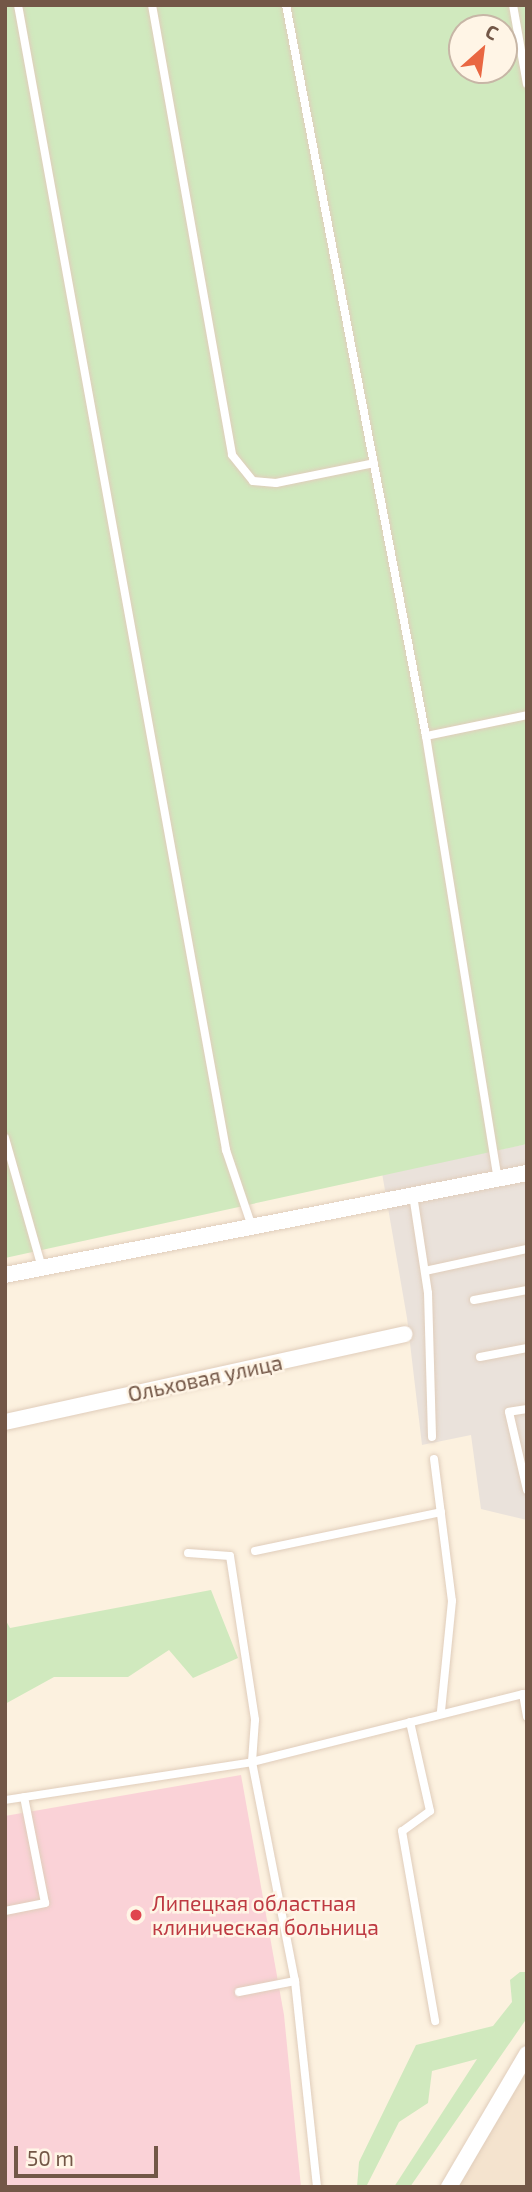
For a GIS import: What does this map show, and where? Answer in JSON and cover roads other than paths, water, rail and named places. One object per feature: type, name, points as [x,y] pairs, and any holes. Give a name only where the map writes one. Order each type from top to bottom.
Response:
[{"type":"street","points":[[5,1275],[527,1173]]},
{"type":"street","name":"Ольховая улица","points":[[5,1422],[404,1334]]},
{"type":"street","points":[[449,2187],[527,2054]]},
{"type":"lane","points":[[18,5],[226,1150],[252,1227]]},
{"type":"lane","points":[[152,5],[232,455],[253,481],[276,483],[374,463]]},
{"type":"lane","points":[[286,5],[426,736],[498,1179]]},
{"type":"lane","points":[[513,5],[527,84]]},
{"type":"lane","points":[[426,736],[527,715]]},
{"type":"lane","points":[[5,1138],[42,1268]]},
{"type":"lane","points":[[419,1194],[432,1437]]},
{"type":"lane","points":[[425,1271],[527,1249]]},
{"type":"lane","points":[[474,1300],[527,1290]]},
{"type":"lane","points":[[480,1357],[527,1348]]},
{"type":"lane","points":[[527,1409],[509,1412],[527,1490]]},
{"type":"lane","points":[[434,1459],[452,1601],[441,1712]]},
{"type":"lane","points":[[255,1551],[441,1512]]},
{"type":"lane","points":[[188,1553],[230,1556],[255,1720],[252,1762],[295,1981],[317,2187]]},
{"type":"lane","points":[[5,1800],[252,1762],[525,1691],[527,1717]]},
{"type":"lane","points":[[410,1722],[430,1811],[402,1830],[435,2021]]},
{"type":"lane","points":[[5,1911],[45,1903],[24,1797]]},
{"type":"lane","points":[[239,1992],[295,1981]]},
{"type":"place","name":"Липецкая областная клиническая больница","points":[[136,1915]]}]
